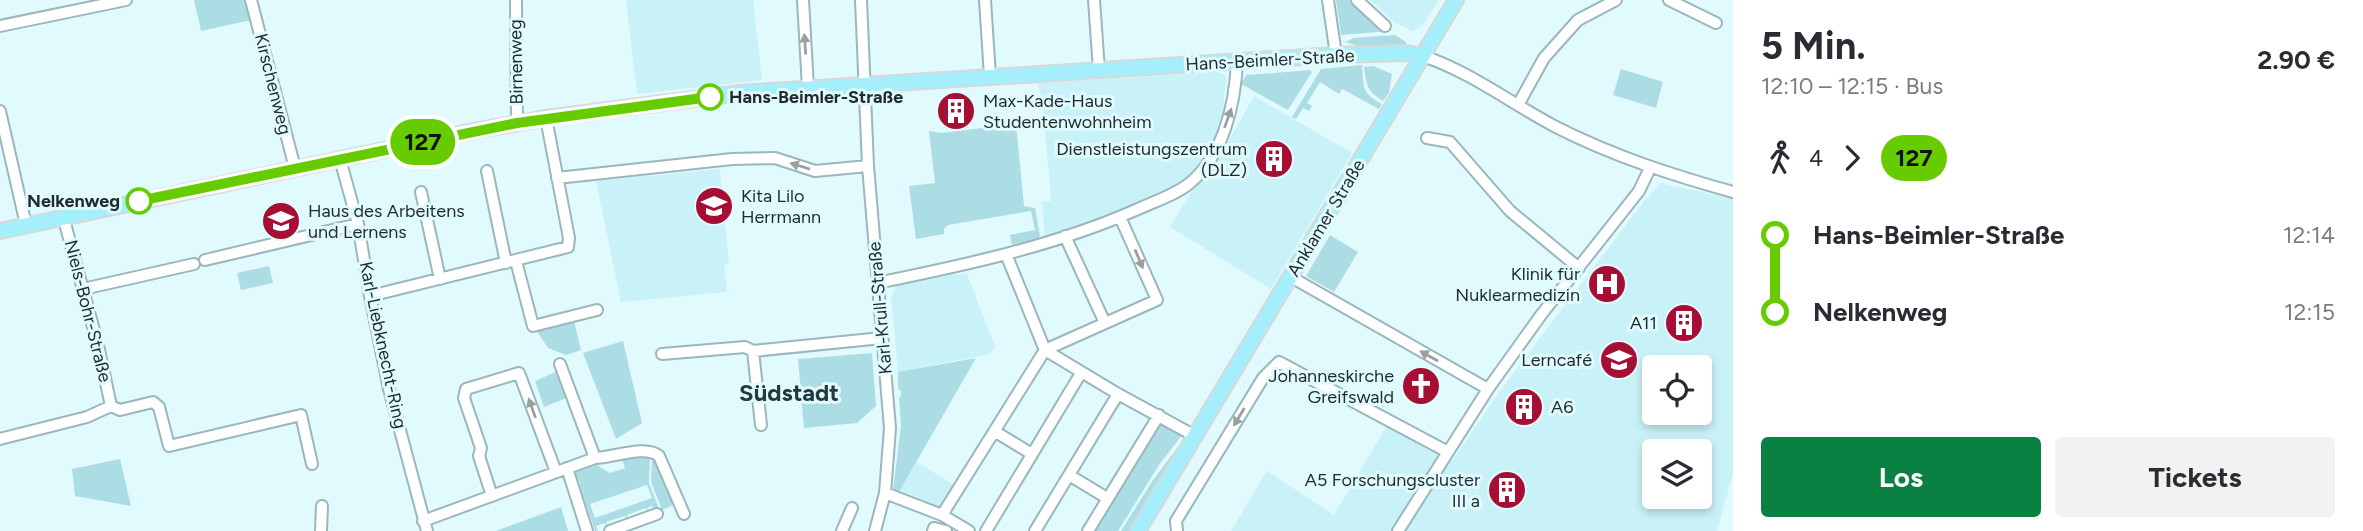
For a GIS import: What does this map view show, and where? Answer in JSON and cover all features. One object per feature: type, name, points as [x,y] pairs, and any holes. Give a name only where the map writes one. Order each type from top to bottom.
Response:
[{"type":"main road","name":"Anklamer Straße","points":[[1138,531],[1456,0]]},
{"type":"main road","name":"Hans-Beimler-Straße","points":[[0,231],[517,123],[740,93],[1336,55],[1423,56]]},
{"type":"street","points":[[0,26],[126,0]]},
{"type":"street","name":"Kirschenweg","points":[[251,0],[295,168]]},
{"type":"street","name":"Birnenweg","points":[[516,0],[517,123]]},
{"type":"street","points":[[803,0],[808,88]]},
{"type":"street","points":[[861,0],[865,84]]},
{"type":"street","points":[[985,0],[990,76]]},
{"type":"street","points":[[1094,0],[1099,69]]},
{"type":"street","points":[[1328,0],[1336,55]]},
{"type":"street","points":[[1356,0],[1385,26]]},
{"type":"street","points":[[1518,105],[1544,58],[1578,20],[1616,0]]},
{"type":"street","points":[[1669,0],[1716,23]]},
{"type":"street","points":[[1423,56],[1449,66],[1597,147],[1650,168],[1733,192]]},
{"type":"street","points":[[877,283],[1006,254],[1121,217],[1175,193],[1191,182],[1202,169],[1228,122],[1237,62]]},
{"type":"street","name":"Karl-Krull-Straße","points":[[865,84],[868,166],[890,428],[885,493],[875,531]]},
{"type":"street","points":[[0,111],[26,225]]},
{"type":"street","points":[[370,296],[568,247],[569,238],[546,118]]},
{"type":"street","points":[[1427,138],[1450,142],[1510,211],[1579,268]]},
{"type":"street","points":[[557,177],[732,159],[775,158],[815,171],[868,166]]},
{"type":"street","name":"Karl-Liebknecht-Ring","points":[[340,159],[358,224],[389,389],[425,526]]},
{"type":"street","points":[[1398,531],[1488,389],[1541,315],[1639,191],[1650,168]]},
{"type":"street","points":[[488,171],[511,262],[533,326],[597,310]]},
{"type":"street","points":[[421,192],[440,279]]},
{"type":"street","name":"Niels-Bohr-Straße","points":[[63,216],[98,345],[111,407]]},
{"type":"street","points":[[942,515],[1045,350],[1157,300],[1121,217]]},
{"type":"street","points":[[83,289],[358,224]]},
{"type":"street","points":[[1065,236],[1105,323]]},
{"type":"street","points":[[1006,254],[1045,350],[1195,436]]},
{"type":"street","points":[[1291,277],[1488,389]]},
{"type":"street","points":[[662,354],[745,347],[753,351],[882,338]]},
{"type":"street","points":[[753,351],[761,425]]},
{"type":"street","points":[[1177,531],[1176,522],[1263,378],[1279,362],[1448,452]]},
{"type":"street","points":[[560,364],[594,458]]},
{"type":"street","points":[[492,496],[479,456],[481,448],[464,398],[466,389],[519,373],[587,531]]},
{"type":"street","points":[[986,531],[1081,373]]},
{"type":"street","points":[[1035,531],[1118,394]]},
{"type":"street","name":"Niels-Bohr-Straße","points":[[0,439],[88,417],[111,407],[120,410],[157,403],[169,446],[301,415],[312,464]]},
{"type":"street","points":[[1088,531],[1159,415]]},
{"type":"street","points":[[994,431],[1032,454]]},
{"type":"street","points":[[425,526],[492,496],[594,458],[609,458],[644,450],[656,452],[684,514]]},
{"type":"street","points":[[1069,475],[1107,498]]},
{"type":"street","points":[[885,493],[942,515],[969,531]]},
{"type":"street","points":[[321,531],[322,506]]},
{"type":"street","points":[[842,531],[852,508]]},
{"type":"street","points":[[610,531],[657,514]]},
{"type":"street","points":[[933,531],[934,528],[946,531]]},
{"type":"shaded area","points":[[194,0],[247,0],[251,20],[201,31]]},
{"type":"shaded area","points":[[626,0],[753,0],[762,80],[637,94]]},
{"type":"shaded area","points":[[1336,0],[1349,0],[1375,26],[1389,31],[1341,35]]},
{"type":"shaded area","points":[[1370,0],[1439,0],[1423,25],[1413,31],[1395,23]]},
{"type":"shaded area","points":[[1395,35],[1406,44],[1361,47],[1345,42],[1354,38]]},
{"type":"shaded area","points":[[1362,65],[1365,89],[1382,104],[1379,109],[1342,89],[1339,94],[1320,82],[1307,103],[1312,106],[1309,111],[1303,108],[1296,119],[1292,117],[1321,69]]},
{"type":"shaded area","points":[[1373,66],[1392,74],[1389,93],[1383,101],[1373,94],[1367,83],[1364,67]]},
{"type":"shaded area","points":[[1621,69],[1663,82],[1656,108],[1613,95]]},
{"type":"shaded area","points":[[1217,72],[1224,74],[1226,79],[1222,118],[1212,148],[1184,181],[1173,190],[1134,206],[1045,237],[1042,202],[1051,201],[1051,197],[1043,108],[1038,83]]},
{"type":"shaded area","points":[[1312,72],[1288,110],[1241,84],[1246,75]]},
{"type":"shaded area","points":[[1254,96],[1352,153],[1271,289],[1170,227],[1192,191],[1216,163]]},
{"type":"shaded area","points":[[1016,124],[1024,206],[1035,208],[1040,236],[1012,245],[1010,235],[1035,230],[1031,211],[948,225],[944,234],[916,239],[909,186],[935,183],[929,131],[941,133]]},
{"type":"shaded area","points":[[720,169],[729,264],[724,265],[727,292],[621,302],[596,181]]},
{"type":"shaded area","points":[[1661,183],[1733,199],[1733,474],[1717,531],[1231,531],[1267,471],[1334,515],[1388,424],[1453,460],[1499,392],[1644,201]]},
{"type":"shaded area","points":[[1330,235],[1358,252],[1334,292],[1306,276]]},
{"type":"shaded area","points":[[269,266],[273,283],[241,290],[237,273]]},
{"type":"shaded area","points":[[967,274],[995,347],[990,354],[898,372],[891,296],[897,286]]},
{"type":"shaded area","points":[[574,321],[581,350],[566,355],[548,348],[536,330]]},
{"type":"shaded area","points":[[623,341],[642,423],[616,439],[583,353]]},
{"type":"shaded area","points":[[872,353],[876,406],[857,423],[804,428],[798,359]]},
{"type":"shaded area","points":[[976,358],[899,492],[893,490],[901,425],[898,372]]},
{"type":"shaded area","points":[[558,371],[569,397],[544,407],[535,381]]},
{"type":"shaded area","points":[[1158,422],[1182,435],[1159,465],[1118,531],[1092,531]]},
{"type":"shaded area","points":[[1184,439],[1132,531],[1121,531],[1153,480]]},
{"type":"shaded area","points":[[643,455],[650,458],[649,483],[660,511],[656,513],[652,506],[647,508],[649,513],[645,508],[627,515],[628,521],[625,516],[606,522],[608,528],[604,523],[596,526],[598,531],[595,531],[575,472],[597,465],[610,473],[625,468],[622,459]],"holes":[[[647,485],[652,498],[595,518],[590,504]]]},
{"type":"shaded area","points":[[652,458],[675,504],[662,510],[651,482]]},
{"type":"shaded area","points":[[120,459],[131,506],[75,496],[72,469]]},
{"type":"shaded area","points":[[917,462],[954,485],[939,510],[913,495],[899,492]]},
{"type":"shaded area","points":[[561,507],[568,531],[496,531]]},
{"type":"bus line","name":"127","points":[[139,201],[517,123],[710,97]]},
{"type":"place","name":"Hans-Beimler-Straße","points":[[710,97]]},
{"type":"place","name":"Max-Kade-Haus Studentenwohnheim","points":[[956,111]]},
{"type":"place","name":"Dienstleistungszentrum (DLZ)","points":[[1274,159]]},
{"type":"place","name":"Nelkenweg","points":[[139,201]]},
{"type":"place","name":"Kita Lilo Herrmann","points":[[714,206]]},
{"type":"place","name":"Haus des Arbeitens und Lernens","points":[[281,221]]},
{"type":"place","name":"Klinik für Nuklearmedizin","points":[[1607,284]]},
{"type":"place","name":"A11","points":[[1684,323]]},
{"type":"place","name":"Lerncafé","points":[[1619,360]]},
{"type":"place","name":"Johanneskirche Greifswald","points":[[1421,386]]},
{"type":"place","name":"A6","points":[[1524,407]]},
{"type":"place","name":"A5 Forschungscluster III a","points":[[1507,490]]},
{"type":"district","name":"Südstadt","points":[[789,392]]}]
